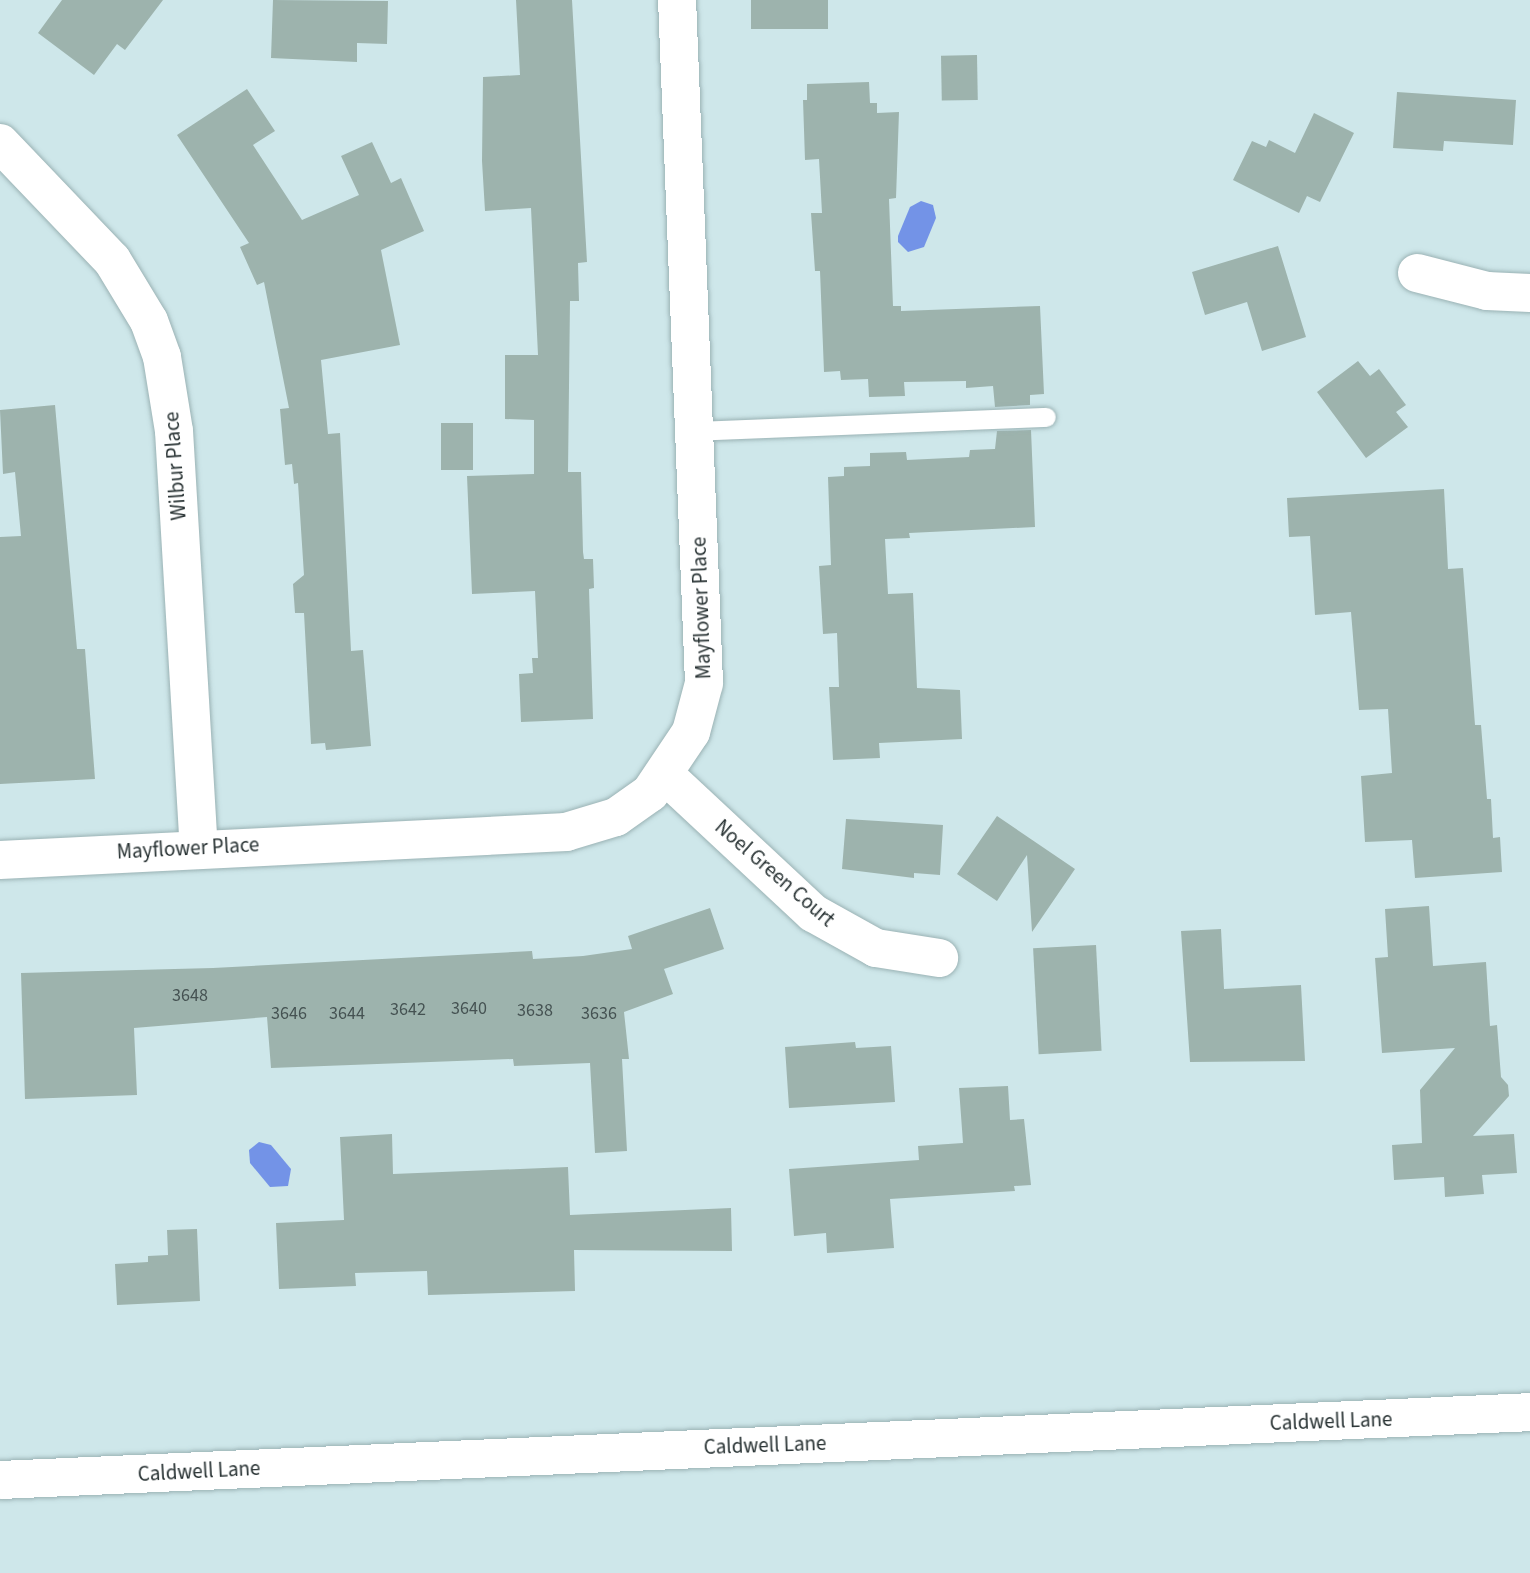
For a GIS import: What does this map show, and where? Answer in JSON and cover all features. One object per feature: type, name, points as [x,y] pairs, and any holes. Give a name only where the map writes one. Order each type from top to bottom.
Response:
[{"type":"street","name":"Mayflower Place","points":[[0,860],[199,847],[584,829],[640,801],[664,774],[691,732],[704,683],[677,0]]},
{"type":"street","name":"Wilbur Place","points":[[0,143],[111,260],[149,321],[162,357],[174,431],[199,847]]},
{"type":"street","points":[[1417,273],[1487,291],[1530,293]]},
{"type":"street","name":"Noel Green Court","points":[[664,774],[813,913],[876,948],[939,958]]},
{"type":"street","name":"Caldwell Lane","points":[[0,1479],[1530,1412]]},
{"type":"lane","points":[[694,431],[1046,417]]},
{"type":"water","points":[[921,201],[933,205],[936,218],[924,247],[908,252],[898,242],[898,236],[910,207]]},
{"type":"water","points":[[259,1142],[271,1145],[291,1169],[288,1186],[270,1187],[250,1163],[249,1150]]},
{"type":"building","points":[[62,0],[163,0],[125,50],[117,44],[94,75],[38,33]]},
{"type":"building","points":[[273,0],[388,1],[387,44],[357,43],[357,62],[271,58]]},
{"type":"building","points":[[516,0],[572,0],[587,262],[578,263],[579,301],[570,301],[568,472],[581,472],[583,552],[584,559],[593,559],[594,588],[589,589],[593,719],[521,722],[519,674],[533,673],[532,658],[538,658],[535,591],[472,594],[467,476],[534,474],[534,420],[505,419],[505,355],[538,355],[531,208],[485,211],[482,161],[483,77],[520,75]]},
{"type":"building","points":[[751,0],[828,0],[828,29],[751,29]]},
{"type":"building","points":[[977,55],[978,100],[942,101],[941,56]]},
{"type":"building","points":[[869,82],[870,103],[877,103],[877,113],[899,112],[896,198],[889,199],[893,306],[901,306],[901,311],[1040,306],[1044,394],[1030,395],[1030,405],[995,407],[993,386],[966,388],[966,381],[904,382],[905,396],[869,397],[868,379],[841,380],[840,371],[824,372],[820,271],[815,271],[811,213],[822,213],[819,159],[805,160],[803,100],[807,100],[807,84]]},
{"type":"building","points":[[247,89],[275,131],[253,145],[302,220],[359,195],[341,156],[372,142],[391,183],[401,178],[424,231],[381,250],[400,345],[321,360],[328,434],[340,433],[351,651],[363,650],[371,746],[326,750],[325,743],[311,744],[304,613],[295,613],[293,584],[304,575],[298,483],[294,484],[292,464],[285,465],[280,409],[289,408],[264,282],[257,285],[240,247],[249,243],[177,135]]},
{"type":"building","points":[[1397,92],[1516,100],[1513,145],[1444,141],[1443,151],[1393,148]]},
{"type":"building","points":[[1314,113],[1354,133],[1320,202],[1307,196],[1299,213],[1233,180],[1252,141],[1266,147],[1269,140],[1295,153]]},
{"type":"building","points":[[1278,246],[1306,337],[1262,351],[1247,302],[1205,315],[1192,272]]},
{"type":"building","points":[[1358,361],[1370,376],[1379,369],[1406,405],[1396,412],[1408,427],[1366,458],[1317,392]]},
{"type":"building","points":[[55,405],[77,649],[85,649],[95,779],[0,784],[0,537],[21,536],[15,472],[3,474],[0,410]]},
{"type":"building","points":[[441,423],[473,423],[473,470],[441,470]]},
{"type":"building","points":[[1031,430],[1035,527],[909,533],[910,538],[885,539],[888,594],[913,593],[917,688],[960,690],[962,739],[879,743],[880,758],[833,760],[829,687],[839,687],[837,633],[823,634],[819,566],[831,565],[828,477],[844,476],[844,467],[870,466],[870,453],[906,452],[907,460],[969,457],[970,450],[995,449],[997,431]]},
{"type":"building","points":[[1444,489],[1448,569],[1463,568],[1475,725],[1481,725],[1487,799],[1491,799],[1493,838],[1500,837],[1502,872],[1415,878],[1412,840],[1365,842],[1361,776],[1392,773],[1388,709],[1359,710],[1351,612],[1315,615],[1310,536],[1289,537],[1287,498]]},
{"type":"building","points":[[997,816],[1075,869],[1032,932],[1027,855],[997,901],[957,874]]},
{"type":"building","points":[[846,819],[943,825],[940,875],[914,873],[914,878],[842,869]]},
{"type":"building","points":[[1429,906],[1433,966],[1486,962],[1490,1026],[1497,1025],[1501,1077],[1508,1085],[1509,1096],[1473,1136],[1514,1134],[1517,1173],[1482,1175],[1484,1194],[1445,1197],[1444,1177],[1394,1180],[1392,1145],[1422,1143],[1420,1090],[1455,1048],[1382,1053],[1375,958],[1388,957],[1385,909]]},
{"type":"building","points":[[710,908],[724,949],[664,969],[673,994],[624,1012],[629,1059],[622,1059],[627,1151],[595,1153],[590,1063],[514,1066],[513,1059],[271,1068],[267,1017],[134,1028],[137,1095],[25,1099],[21,973],[213,968],[532,951],[533,959],[583,956],[632,949],[628,936]]},
{"type":"building","points":[[1221,929],[1224,989],[1301,985],[1305,1061],[1190,1062],[1181,931]]},
{"type":"building","points":[[1096,945],[1102,1051],[1039,1054],[1033,948]]},
{"type":"building","points":[[855,1042],[856,1048],[891,1046],[895,1102],[789,1108],[785,1047]]},
{"type":"building","points":[[1008,1086],[1010,1120],[1024,1119],[1031,1185],[1014,1186],[1015,1191],[890,1199],[894,1248],[827,1253],[826,1233],[794,1236],[789,1169],[919,1160],[918,1146],[963,1143],[959,1088]]},
{"type":"building","points":[[392,1134],[393,1174],[568,1167],[570,1215],[731,1208],[732,1251],[574,1250],[575,1291],[428,1295],[427,1271],[355,1273],[356,1286],[279,1289],[276,1223],[344,1220],[340,1137]]},
{"type":"building","points":[[197,1229],[200,1301],[117,1305],[115,1264],[148,1262],[148,1256],[168,1255],[167,1230]]}]
